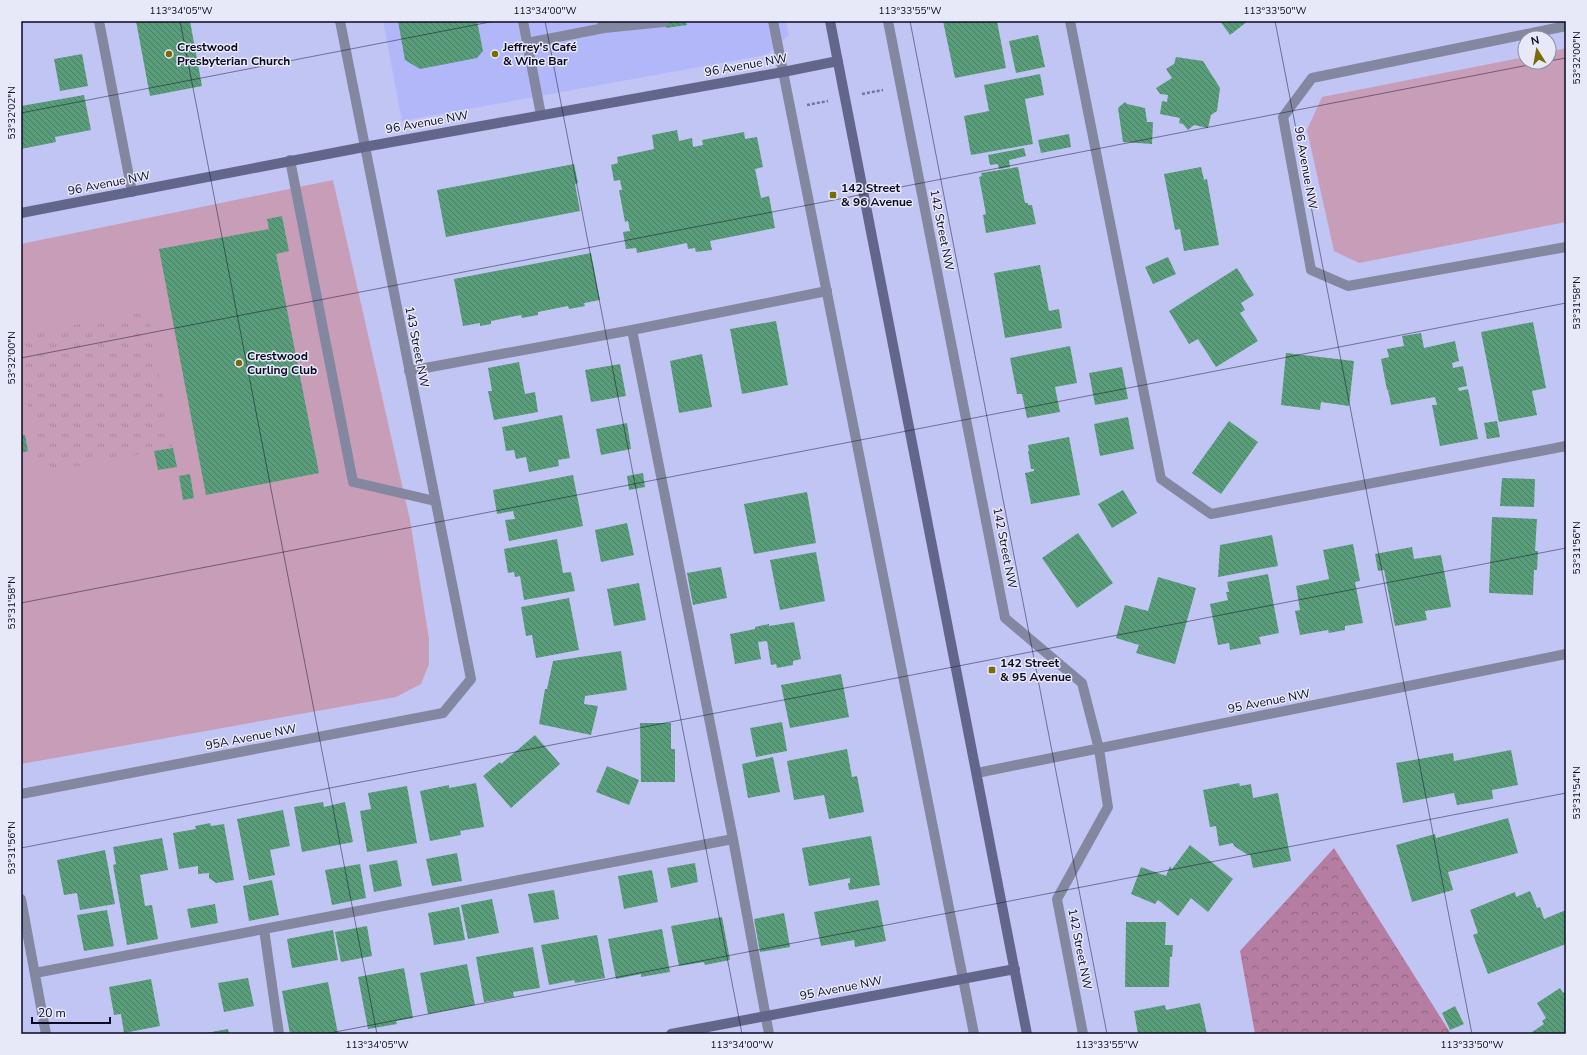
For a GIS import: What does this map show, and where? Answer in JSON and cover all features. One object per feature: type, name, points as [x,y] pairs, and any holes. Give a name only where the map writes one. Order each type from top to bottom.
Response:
[{"type":"street","points":[[99,21],[132,192]]},
{"type":"street","name":"143 Street NW","points":[[340,21],[470,679]]},
{"type":"street","points":[[523,21],[541,115]]},
{"type":"street","points":[[773,21],[974,1034]]},
{"type":"street","points":[[830,21],[1028,1034]]},
{"type":"street","name":"142 Street NW","points":[[888,21],[1005,618],[1082,683],[1099,749],[1108,807],[1057,899],[1083,1034]]},
{"type":"street","points":[[1070,21],[1161,479],[1211,514],[1566,446]]},
{"type":"street","points":[[527,42],[603,24],[664,22]]},
{"type":"street","name":"96 Avenue NW","points":[[1566,26],[1312,78],[1283,117],[1311,270],[1348,286],[1566,247]]},
{"type":"street","name":"96 Avenue NW","points":[[21,213],[290,160],[783,72],[838,60]]},
{"type":"street","points":[[290,160],[353,482],[435,500]]},
{"type":"street","points":[[409,371],[632,330],[827,291]]},
{"type":"street","points":[[632,330],[733,839],[769,1034]]},
{"type":"street","name":"95 Avenue NW","points":[[977,774],[1566,654]]},
{"type":"street","name":"95A Avenue NW","points":[[21,794],[443,713],[470,679]]},
{"type":"street","points":[[35,973],[733,839]]},
{"type":"street","points":[[21,899],[46,1034]]},
{"type":"street","points":[[264,929],[279,1034]]},
{"type":"street","name":"95 Avenue NW","points":[[671,1034],[1015,969]]},
{"type":"shaded area","points":[[383,21],[786,21],[789,35],[766,55],[402,121]]},
{"type":"green space","points":[[1566,48],[1566,222],[1359,263],[1334,251],[1307,130],[1322,97],[1517,59],[1517,70],[1557,70],[1557,50]]},
{"type":"green space","points":[[333,180],[410,520],[429,639],[429,664],[421,684],[396,697],[21,764],[21,244]]},
{"type":"green space","points":[[147,311],[173,448],[41,473],[21,368],[21,335]]},
{"type":"green space","points":[[1334,848],[1451,1034],[1255,1034],[1240,951]]},
{"type":"building","name":"Crestwood Presbyterian Church","points":[[136,21],[190,21],[202,86],[150,96]]},
{"type":"building","points":[[398,21],[477,21],[483,51],[477,58],[420,69],[405,60]]},
{"type":"building","points":[[664,21],[686,21],[687,25],[666,28]]},
{"type":"building","points":[[943,21],[997,21],[1006,68],[955,78]]},
{"type":"building","points":[[1220,21],[1248,21],[1230,35]]},
{"type":"building","points":[[1038,35],[1045,67],[1016,73],[1009,41]]},
{"type":"building","points":[[82,54],[88,86],[60,91],[54,59]]},
{"type":"building","points":[[1176,57],[1203,61],[1220,88],[1217,111],[1211,115],[1208,128],[1194,125],[1188,130],[1183,124],[1179,123],[1180,118],[1160,114],[1162,101],[1167,102],[1168,95],[1160,94],[1156,88],[1172,78],[1166,69],[1174,64]]},
{"type":"building","points":[[1040,74],[1044,95],[1025,99],[1033,144],[971,155],[964,116],[989,111],[984,85]]},
{"type":"building","points":[[84,95],[91,130],[55,137],[56,142],[21,149],[21,106]]},
{"type":"building","points":[[1125,102],[1127,104],[1145,108],[1147,122],[1153,122],[1152,144],[1123,142],[1118,108]]},
{"type":"building","points":[[677,130],[679,141],[692,138],[693,147],[703,145],[702,140],[744,132],[745,139],[757,137],[763,167],[755,169],[761,198],[769,196],[775,228],[710,241],[712,250],[696,252],[695,248],[688,249],[687,243],[637,253],[636,248],[626,249],[623,232],[630,231],[628,221],[625,222],[619,190],[622,190],[620,180],[614,181],[611,165],[618,163],[617,157],[654,149],[652,135]]},
{"type":"building","points":[[1069,134],[1071,147],[1041,153],[1038,140]]},
{"type":"building","points":[[1024,148],[1026,156],[1009,160],[1010,167],[999,169],[998,164],[990,165],[988,155]]},
{"type":"building","points":[[574,164],[578,183],[575,184],[580,211],[446,237],[437,190]]},
{"type":"building","points":[[1018,167],[1025,203],[1032,205],[1036,224],[986,233],[983,215],[986,214],[979,177],[982,176],[981,173]]},
{"type":"building","points":[[1201,167],[1204,180],[1207,179],[1219,245],[1184,251],[1180,229],[1175,230],[1164,174]]},
{"type":"building","name":"Crestwood Curling Club","points":[[282,216],[289,251],[276,254],[319,473],[206,495],[159,249],[269,229],[267,219]]},
{"type":"building","points":[[591,253],[600,300],[584,303],[585,306],[569,309],[568,306],[538,312],[538,315],[522,318],[521,315],[491,321],[491,324],[480,326],[480,323],[463,326],[454,279]]},
{"type":"building","points":[[1168,257],[1176,274],[1153,284],[1145,267]]},
{"type":"building","points":[[1040,265],[1049,311],[1059,309],[1062,328],[1005,338],[994,273]]},
{"type":"building","points":[[1237,268],[1254,295],[1241,303],[1245,310],[1240,313],[1258,341],[1216,367],[1198,339],[1189,344],[1169,311]]},
{"type":"building","points":[[776,321],[788,385],[742,394],[730,329]]},
{"type":"building","points":[[1533,322],[1546,388],[1532,391],[1537,415],[1499,422],[1481,332]]},
{"type":"building","points":[[1421,333],[1424,348],[1455,341],[1459,361],[1452,363],[1453,368],[1463,366],[1467,386],[1458,388],[1459,391],[1468,389],[1478,439],[1440,446],[1432,405],[1437,405],[1435,397],[1391,405],[1381,359],[1389,357],[1387,349],[1404,346],[1402,336]]},
{"type":"building","points":[[1070,346],[1077,383],[1055,387],[1060,412],[1027,418],[1022,394],[1017,394],[1010,358]]},
{"type":"building","points":[[1286,353],[1354,361],[1349,406],[1321,402],[1320,410],[1281,405]]},
{"type":"building","points":[[702,354],[712,407],[679,413],[670,361]]},
{"type":"building","points":[[519,362],[525,394],[535,392],[538,412],[494,420],[488,391],[492,391],[488,368]]},
{"type":"building","points":[[620,364],[626,396],[591,402],[585,370]]},
{"type":"building","points":[[1122,367],[1128,399],[1095,405],[1089,373]]},
{"type":"building","points":[[562,415],[570,458],[558,460],[559,466],[529,472],[526,457],[516,459],[514,450],[506,451],[502,427]]},
{"type":"building","points":[[1128,417],[1134,449],[1100,456],[1094,424]]},
{"type":"building","points":[[1229,421],[1258,442],[1221,494],[1192,473]]},
{"type":"building","points":[[1497,421],[1500,437],[1487,439],[1484,423]]},
{"type":"building","points":[[627,423],[631,449],[601,455],[596,429]]},
{"type":"building","points":[[21,435],[25,435],[28,451],[21,453]]},
{"type":"building","points":[[1069,437],[1080,495],[1031,504],[1025,473],[1034,471],[1034,469],[1031,469],[1028,445]]},
{"type":"building","points":[[173,448],[177,467],[158,470],[154,451]]},
{"type":"building","points":[[643,473],[645,487],[629,490],[627,476]]},
{"type":"building","points":[[190,474],[194,498],[183,500],[179,476]]},
{"type":"building","points":[[573,475],[583,526],[509,541],[505,520],[515,519],[513,511],[497,514],[493,490]]},
{"type":"building","points":[[1502,478],[1535,479],[1534,507],[1500,506]]},
{"type":"building","points":[[1123,490],[1137,513],[1112,528],[1098,504]]},
{"type":"building","points":[[807,492],[816,543],[754,554],[744,504]]},
{"type":"building","points":[[1492,517],[1537,519],[1535,551],[1538,551],[1537,570],[1534,570],[1533,595],[1489,593]]},
{"type":"building","points":[[627,523],[634,555],[601,562],[595,530]]},
{"type":"building","points":[[1078,533],[1113,583],[1077,608],[1042,558]]},
{"type":"building","points":[[1272,535],[1278,566],[1218,577],[1220,545]]},
{"type":"building","points":[[557,539],[563,573],[571,572],[575,591],[524,600],[520,576],[515,577],[514,572],[508,573],[504,549]]},
{"type":"building","points":[[1353,544],[1360,581],[1355,582],[1363,623],[1345,626],[1345,630],[1329,633],[1328,630],[1300,635],[1295,611],[1300,610],[1296,586],[1329,579],[1323,550]]},
{"type":"building","points":[[1412,547],[1414,559],[1441,555],[1451,607],[1425,611],[1427,620],[1395,626],[1384,570],[1378,571],[1375,554]]},
{"type":"building","points":[[816,552],[825,601],[780,610],[770,560]]},
{"type":"building","points":[[721,567],[727,598],[693,605],[687,573]]},
{"type":"building","points":[[1268,574],[1279,633],[1259,637],[1261,644],[1230,650],[1229,643],[1218,645],[1210,604],[1228,600],[1226,592],[1229,592],[1227,582]]},
{"type":"building","points":[[1158,577],[1196,588],[1175,664],[1136,653],[1139,645],[1116,638],[1125,605],[1148,611]]},
{"type":"building","points":[[639,583],[646,620],[614,626],[607,589]]},
{"type":"building","points":[[569,598],[579,650],[536,658],[532,635],[526,636],[521,607]]},
{"type":"building","points":[[794,622],[801,659],[793,661],[793,665],[777,668],[776,664],[771,665],[767,641],[758,642],[761,659],[735,664],[730,634],[755,629],[755,627],[769,624],[769,626]]},
{"type":"building","points":[[621,651],[627,690],[585,696],[584,704],[598,706],[591,735],[539,724],[545,689],[547,689],[553,661]]},
{"type":"building","points":[[841,674],[849,717],[790,728],[781,685]]},
{"type":"building","points":[[782,722],[787,751],[756,757],[750,728]]},
{"type":"building","points":[[640,723],[671,723],[671,749],[675,749],[675,782],[641,782]]},
{"type":"building","points":[[535,735],[560,764],[511,808],[483,776],[500,762],[501,764]]},
{"type":"building","points":[[847,749],[852,777],[857,776],[864,812],[829,819],[824,795],[794,800],[787,761]]},
{"type":"building","points":[[1511,750],[1518,785],[1492,790],[1493,799],[1457,805],[1454,793],[1403,803],[1396,763],[1453,753],[1454,761]]},
{"type":"building","points":[[773,757],[780,792],[748,798],[742,764]]},
{"type":"building","points":[[607,766],[639,780],[629,805],[596,792]]},
{"type":"building","points":[[476,783],[484,827],[460,831],[461,835],[430,841],[420,791],[449,785],[449,788]]},
{"type":"building","points":[[1239,783],[1240,786],[1251,784],[1253,798],[1278,793],[1291,861],[1253,868],[1250,854],[1248,855],[1234,846],[1233,843],[1219,846],[1216,826],[1210,827],[1203,790]]},
{"type":"building","points":[[407,786],[417,843],[367,852],[360,811],[371,809],[368,793]]},
{"type":"building","points":[[323,802],[324,807],[345,802],[353,842],[302,852],[294,807]]},
{"type":"building","points":[[283,810],[290,846],[270,850],[275,875],[249,880],[237,819]]},
{"type":"building","points":[[1508,818],[1518,853],[1448,872],[1453,890],[1412,902],[1396,845],[1435,834],[1436,838]]},
{"type":"building","points":[[210,823],[211,826],[224,824],[234,880],[216,883],[209,878],[209,873],[198,874],[198,866],[179,869],[173,833],[196,829],[195,826]]},
{"type":"building","points":[[871,836],[880,885],[849,890],[848,883],[850,883],[850,878],[809,886],[802,848]]},
{"type":"building","points":[[162,838],[168,870],[140,875],[145,906],[152,905],[158,939],[127,945],[113,865],[116,864],[113,847]]},
{"type":"building","points":[[1190,845],[1233,879],[1208,912],[1191,898],[1178,916],[1158,900],[1155,904],[1131,894],[1141,867],[1166,876],[1170,866],[1172,869]]},
{"type":"building","points":[[105,850],[115,904],[80,910],[77,893],[64,895],[57,860]]},
{"type":"building","points":[[457,853],[462,881],[432,886],[426,859]]},
{"type":"building","points":[[397,860],[402,886],[374,892],[369,865]]},
{"type":"building","points":[[695,863],[698,882],[671,888],[667,868]]},
{"type":"building","points":[[360,864],[366,898],[332,905],[325,870]]},
{"type":"building","points":[[652,870],[658,902],[624,909],[618,876]]},
{"type":"building","points":[[272,880],[279,915],[249,921],[243,886]]},
{"type":"building","points":[[554,890],[559,919],[534,923],[528,894]]},
{"type":"building","points":[[1530,891],[1537,908],[1540,907],[1544,919],[1566,910],[1566,944],[1488,974],[1473,935],[1478,933],[1470,910],[1515,892],[1516,897]]},
{"type":"building","points":[[492,899],[499,933],[468,939],[461,905]]},
{"type":"building","points":[[878,900],[886,941],[855,947],[854,940],[821,946],[814,912]]},
{"type":"building","points":[[215,904],[218,923],[191,928],[187,909]]},
{"type":"building","points":[[459,907],[465,940],[434,945],[428,913]]},
{"type":"building","points":[[107,910],[114,946],[84,951],[77,915]]},
{"type":"building","points":[[784,913],[790,947],[760,952],[754,919]]},
{"type":"building","points":[[722,917],[730,960],[705,965],[704,962],[679,966],[671,926]]},
{"type":"building","points":[[1126,922],[1166,922],[1165,945],[1173,945],[1172,957],[1170,957],[1169,987],[1125,987]]},
{"type":"building","points":[[367,926],[372,956],[341,962],[335,932]]},
{"type":"building","points":[[662,929],[670,972],[641,977],[641,974],[616,979],[608,939]]},
{"type":"building","points":[[333,930],[338,960],[292,968],[287,939]]},
{"type":"building","points":[[597,935],[605,978],[575,983],[574,980],[549,985],[541,945]]},
{"type":"building","points":[[533,947],[540,988],[513,992],[514,997],[484,1002],[476,957]]},
{"type":"building","points":[[467,964],[475,1005],[428,1014],[420,973]]},
{"type":"building","points":[[404,968],[413,1018],[396,1021],[397,1024],[368,1029],[358,977]]},
{"type":"building","points":[[248,978],[254,1006],[224,1012],[218,983]]},
{"type":"building","points":[[151,979],[160,1026],[124,1033],[121,1014],[114,1015],[109,987]]},
{"type":"building","points":[[328,982],[338,1034],[290,1034],[282,991]]},
{"type":"building","points":[[1560,988],[1563,993],[1566,991],[1566,1034],[1529,1034],[1544,1024],[1542,1021],[1546,1018],[1537,1003]]},
{"type":"building","points":[[1200,1003],[1207,1034],[1138,1034],[1134,1011],[1165,1005],[1166,1010]]},
{"type":"building","points":[[1455,1006],[1464,1024],[1450,1030],[1442,1013]]},
{"type":"building","points":[[228,1029],[229,1034],[206,1034],[206,1033]]},
{"type":"place","name":"Crestwood Presbyterian Church","points":[[169,54]]},
{"type":"place","name":"Jeffrey's Café & Wine Bar","points":[[495,54]]},
{"type":"place","name":"142 Street & 96 Avenue","points":[[833,195]]},
{"type":"place","name":"Crestwood Curling Club","points":[[239,363]]},
{"type":"place","name":"142 Street & 95 Avenue","points":[[992,670]]}]
